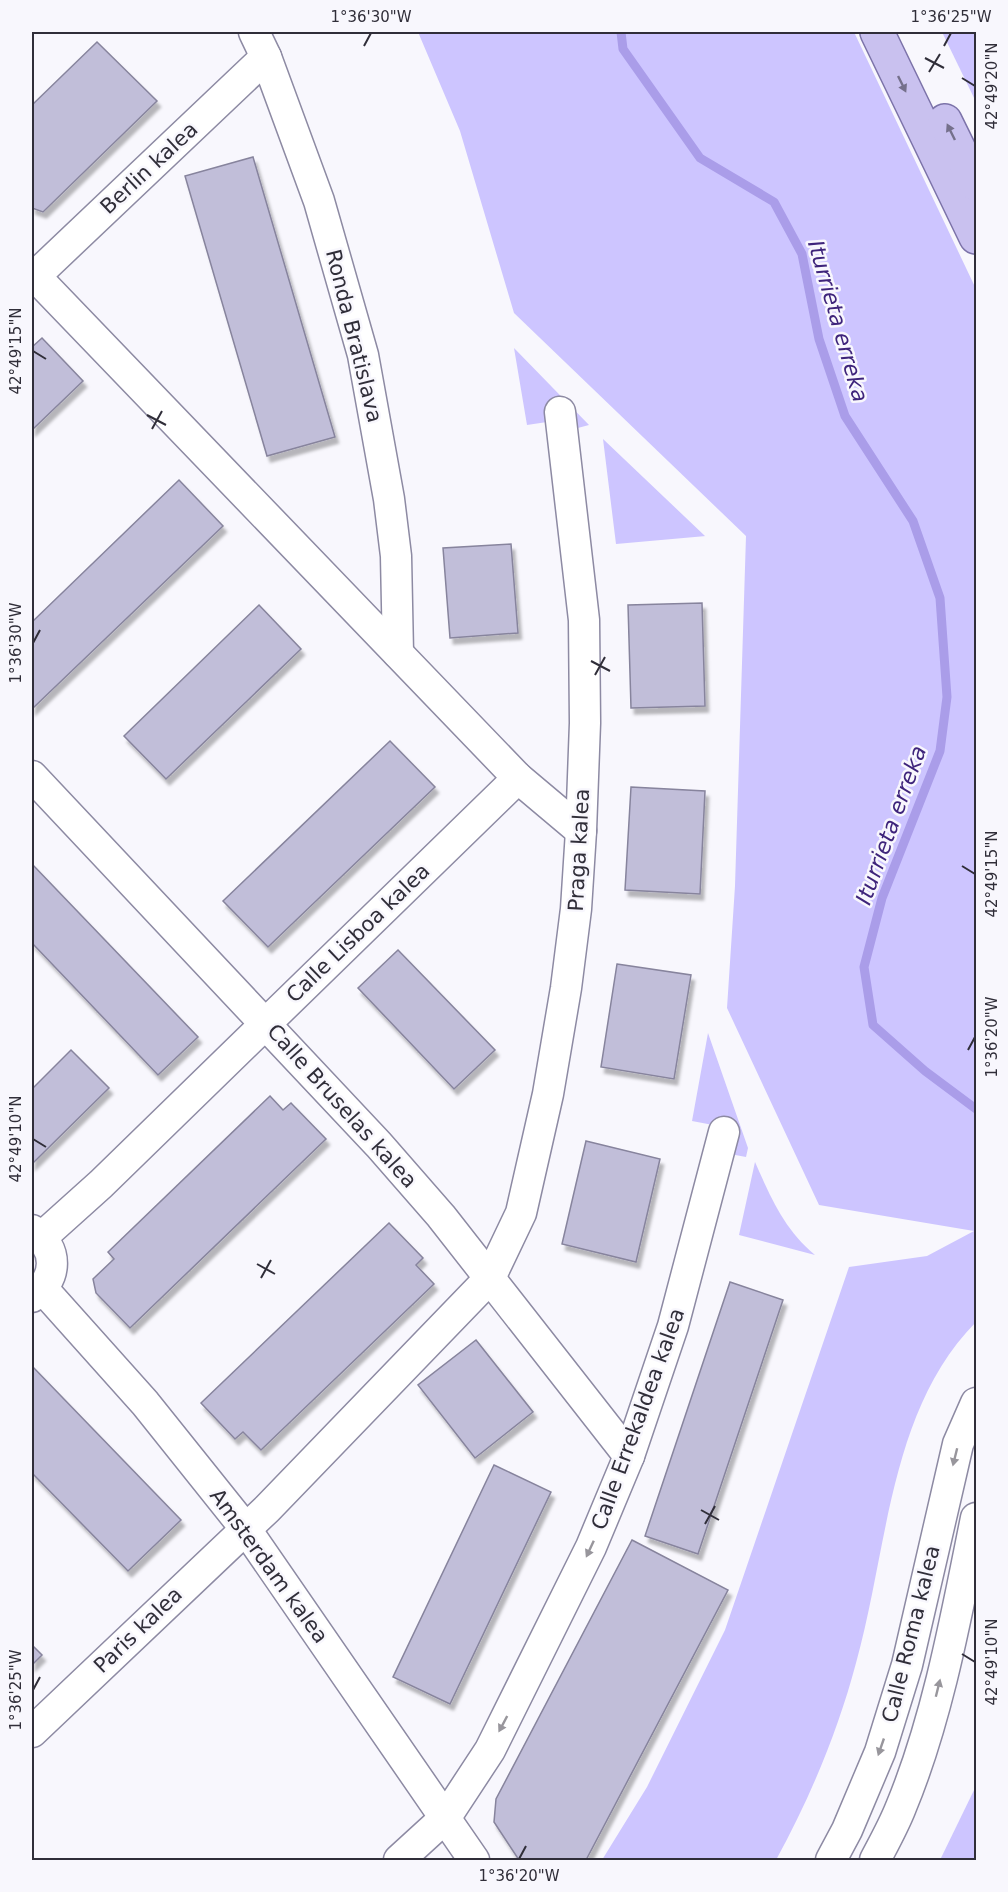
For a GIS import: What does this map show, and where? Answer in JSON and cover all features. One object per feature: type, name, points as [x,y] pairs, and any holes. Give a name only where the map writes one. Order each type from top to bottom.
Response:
[{"type":"main road","points":[[877,32],[976,237]]},
{"type":"main road","points":[[901,32],[976,184]]},
{"type":"street","name":"Berlin kalea","points":[[32,276],[260,44]]},
{"type":"street","name":"Ronda Bratislava","points":[[260,44],[320,201],[363,355],[389,499],[396,556],[398,653]]},
{"type":"street","points":[[32,276],[518,778],[581,831]]},
{"type":"street","name":"Praga kalea","points":[[246,1528],[490,1278],[521,1213],[548,1094],[569,966],[581,831],[585,723],[584,620],[560,412]]},
{"type":"street","name":"Calle Bruselas kalea","points":[[32,776],[387,1154],[490,1278],[629,1456]]},
{"type":"street","name":"Calle Lisboa kalea","points":[[37,1233],[101,1184],[518,778]]},
{"type":"street","name":"Calle Errekaldea kalea","points":[[446,1817],[490,1750],[535,1662],[591,1547],[629,1456],[674,1326],[724,1132]]},
{"type":"street","points":[[37,1233],[50,1249],[53,1263],[51,1277],[37,1293]]},
{"type":"street","name":"Amsterdam kalea","points":[[37,1293],[146,1404],[246,1528],[474,1860]]},
{"type":"street","name":"Calle Roma kalea","points":[[831,1860],[848,1830],[880,1752],[906,1665],[958,1444],[976,1402]]},
{"type":"street","name":"Calle Roma kalea","points":[[875,1860],[901,1807],[932,1711],[959,1606],[976,1518]]},
{"type":"street","name":"Paris kalea","points":[[32,1732],[246,1528]]},
{"type":"street","points":[[399,1860],[446,1817]]},
{"type":"shaded area","points":[[418,32],[854,32],[976,289],[976,1322],[947,1357],[925,1396],[908,1439],[895,1483],[867,1619],[841,1714],[822,1764],[776,1860],[602,1860],[647,1787],[725,1630],[849,1267],[927,1256],[974,1231],[819,1205],[727,1008],[735,886],[746,536],[514,313],[460,131]]},
{"type":"shaded area","points":[[942,32],[976,32],[976,102]]},
{"type":"shaded area","points":[[514,348],[589,425],[574,429],[569,408],[545,410],[547,422],[527,425]]},
{"type":"shaded area","points":[[603,439],[705,536],[706,536],[616,544]]},
{"type":"shaded area","points":[[708,1033],[748,1148],[746,1157],[730,1154],[734,1129],[692,1121]]},
{"type":"shaded area","points":[[755,1162],[787,1224],[815,1255],[739,1235]]},
{"type":"shaded area","points":[[976,1786],[976,1860],[940,1860]]},
{"type":"building","points":[[97,42],[157,101],[43,212],[32,208],[32,105]]},
{"type":"building","points":[[253,157],[335,437],[267,456],[185,176]]},
{"type":"building","points":[[42,338],[83,381],[32,430],[32,347]]},
{"type":"building","points":[[179,480],[223,526],[32,709],[32,622]]},
{"type":"building","points":[[511,544],[518,633],[450,638],[443,548]]},
{"type":"building","points":[[702,603],[705,706],[631,708],[628,605]]},
{"type":"building","points":[[259,605],[301,649],[166,779],[124,736]]},
{"type":"building","points":[[390,741],[435,787],[268,947],[223,901]]},
{"type":"building","points":[[631,787],[705,791],[700,894],[625,890]]},
{"type":"building","points":[[32,864],[198,1037],[158,1075],[32,943]]},
{"type":"building","points":[[398,950],[495,1050],[454,1089],[358,988]]},
{"type":"building","points":[[617,964],[691,975],[674,1079],[601,1067]]},
{"type":"building","points":[[71,1050],[109,1088],[32,1164],[32,1089]]},
{"type":"building","points":[[270,1096],[283,1110],[291,1103],[326,1139],[130,1328],[96,1293],[93,1279],[114,1259],[108,1252]]},
{"type":"building","points":[[586,1141],[660,1159],[636,1262],[562,1244]]},
{"type":"building","points":[[389,1223],[423,1258],[416,1265],[434,1284],[261,1450],[243,1432],[235,1439],[201,1403]]},
{"type":"building","points":[[730,1282],[783,1300],[698,1554],[645,1536]]},
{"type":"building","points":[[476,1340],[533,1412],[475,1458],[418,1385]]},
{"type":"building","points":[[32,1366],[181,1520],[128,1571],[32,1473]]},
{"type":"building","points":[[494,1465],[551,1492],[450,1704],[393,1677]]},
{"type":"building","points":[[632,1540],[728,1590],[586,1860],[519,1860],[494,1822],[496,1799]]},
{"type":"building","points":[[32,1645],[42,1655],[32,1665]]},
{"type":"waterway","name":"Iturrieta erreka","points":[[621,32],[623,49],[700,158],[774,202],[802,254],[819,339],[845,416],[913,521],[940,598],[947,697],[940,751],[882,898],[864,967],[873,1025],[925,1071],[976,1109]]}]
